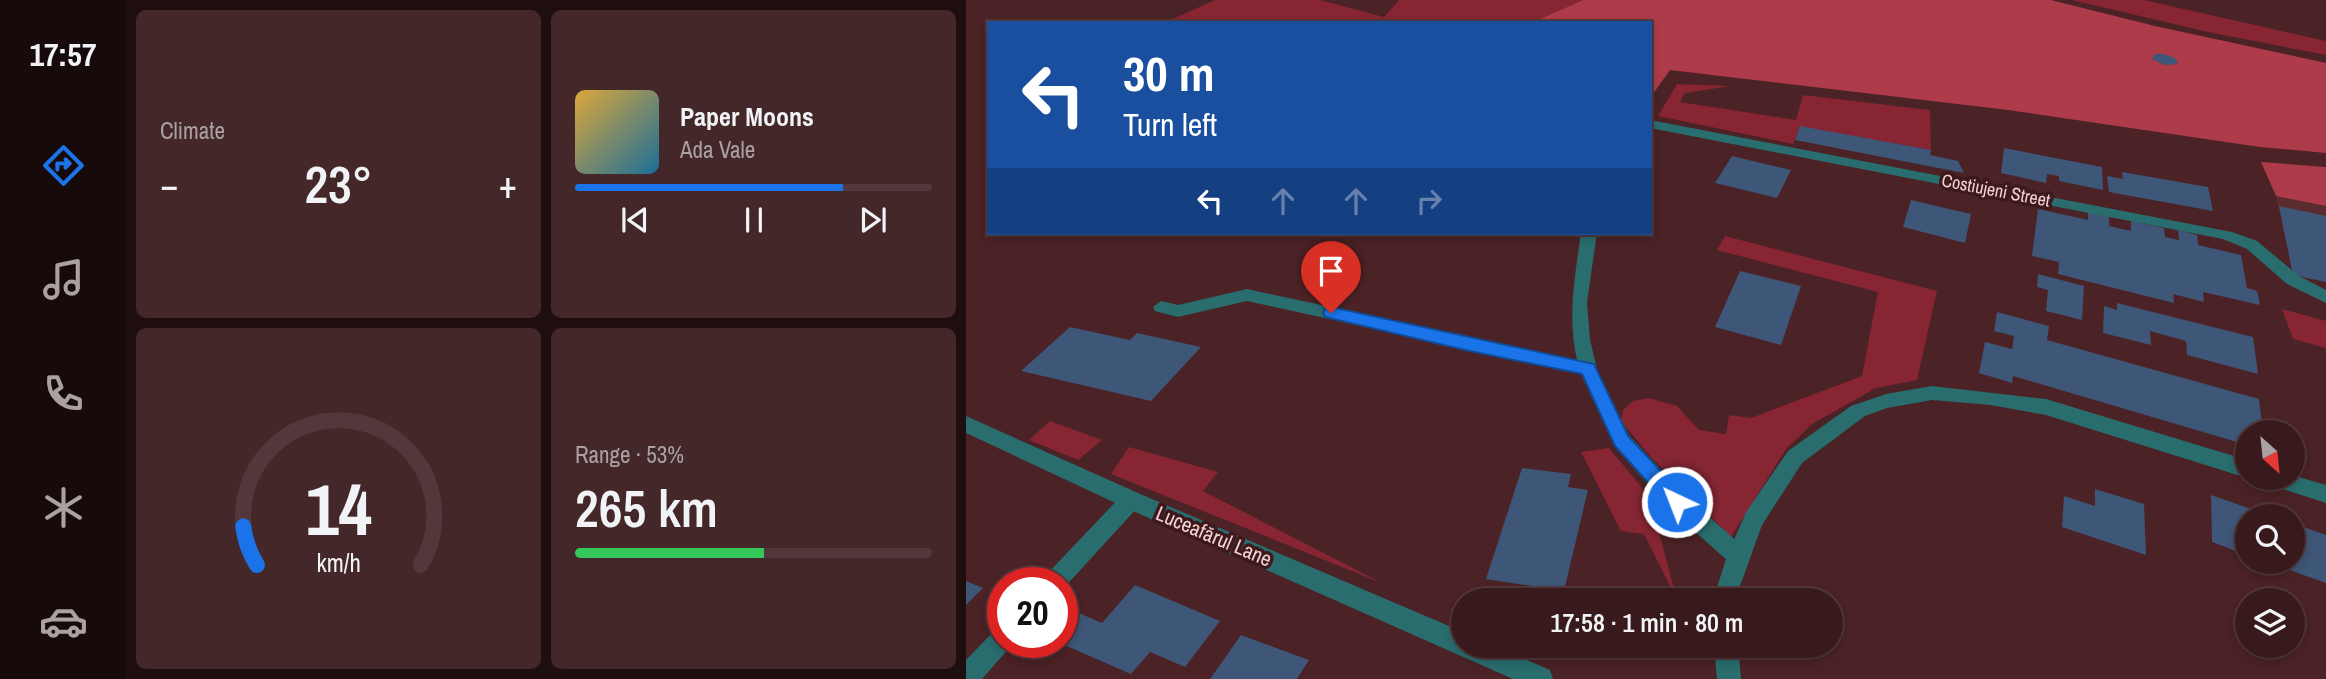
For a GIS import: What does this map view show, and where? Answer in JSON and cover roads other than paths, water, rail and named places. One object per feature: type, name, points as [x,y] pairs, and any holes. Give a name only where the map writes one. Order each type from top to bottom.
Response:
[{"type":"street","name":"Costiujeni Street","points":[[1652,124],[2227,235],[2252,245],[2293,280],[2326,297]]},
{"type":"street","points":[[1589,235],[1580,302],[1581,340],[1588,369],[1622,441],[1677,502],[1738,556]]},
{"type":"street","points":[[1161,307],[1178,311],[1248,295],[1588,369]]},
{"type":"street","points":[[1728,588],[1754,519],[1795,457],[1858,411],[1886,401],[1931,393],[1990,398],[2046,407],[2235,465]]},
{"type":"street","name":"Luceafărul Lane","points":[[966,424],[1131,500],[1451,639]]},
{"type":"street","points":[[2305,488],[2326,494]]},
{"type":"street","points":[[1069,567],[1131,500]]},
{"type":"street","points":[[966,678],[987,655]]},
{"type":"street","name":"Luceafărul Lane","points":[[1494,658],[1541,679]]},
{"type":"street","points":[[1728,658],[1729,679]]}]
